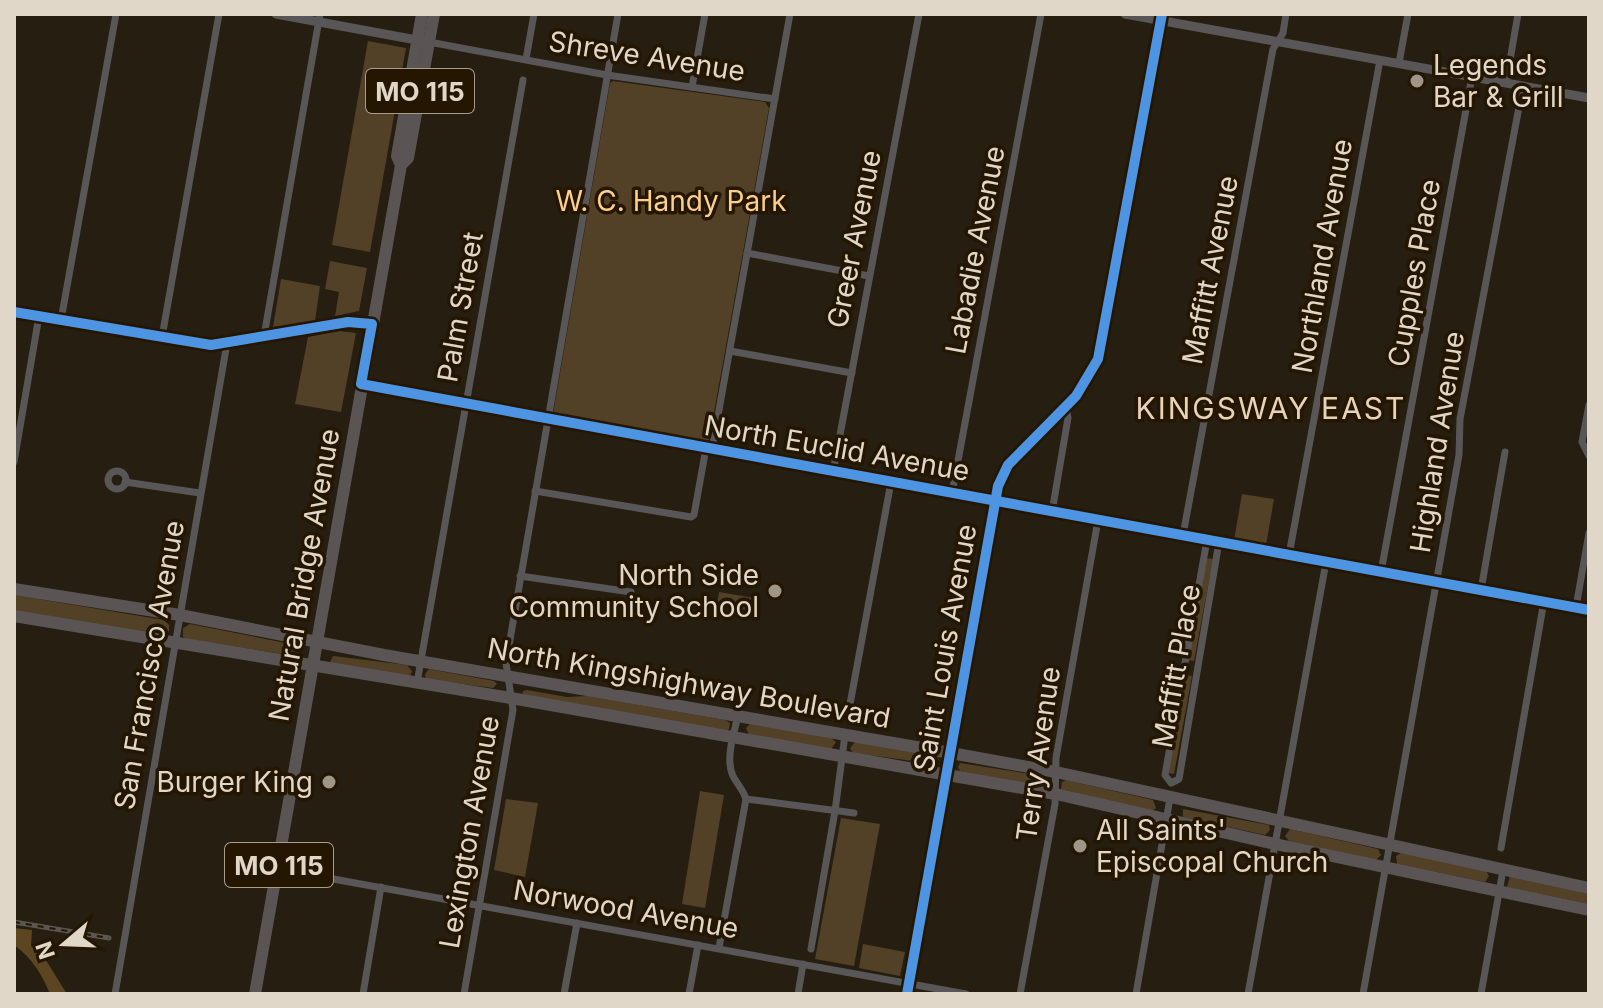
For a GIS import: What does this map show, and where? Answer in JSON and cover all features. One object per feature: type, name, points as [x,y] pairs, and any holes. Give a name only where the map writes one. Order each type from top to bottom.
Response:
[{"type":"main road","name":"Natural Bridge Avenue","points":[[401,165],[408,158],[417,110],[415,98],[424,14]]},
{"type":"main road","name":"Natural Bridge Avenue","points":[[255,994],[401,165],[397,156],[423,41],[434,14]]},
{"type":"main road","name":"North Kingshighway Boulevard","points":[[14,589],[180,615],[421,662],[1056,772],[1589,888]]},
{"type":"main road","name":"North Kingshighway Boulevard","points":[[14,616],[511,698],[1056,794],[1589,910]]},
{"type":"street","points":[[61,320],[116,14]]},
{"type":"street","points":[[162,337],[219,14]]},
{"type":"street","name":"Shreve Avenue","points":[[276,14],[320,18],[423,41],[607,75],[775,99]]},
{"type":"street","points":[[526,59],[534,14]]},
{"type":"street","name":"Lexington Avenue","points":[[464,994],[513,710],[506,663],[618,14]]},
{"type":"street","points":[[692,87],[705,14]]},
{"type":"street","points":[[535,491],[691,517],[694,515],[730,351],[790,14]]},
{"type":"street","name":"Greer Avenue","points":[[833,472],[919,14]]},
{"type":"street","name":"Labadie Avenue","points":[[952,493],[1041,14]]},
{"type":"street","points":[[1125,14],[1161,17],[1278,42],[1589,98]]},
{"type":"street","name":"Maffitt Avenue","points":[[1183,535],[1273,49],[1286,14]]},
{"type":"street","points":[[1399,63],[1408,14]]},
{"type":"street","points":[[1506,83],[1518,14]]},
{"type":"street","name":"Saint Louis Avenue","points":[[908,989],[999,482],[1008,465],[1066,408],[1089,378],[1103,343],[1161,17]]},
{"type":"street","points":[[264,336],[320,18]]},
{"type":"street","name":"Northland Avenue","points":[[1289,555],[1380,60]]},
{"type":"street","name":"Cupples Place","points":[[1381,572],[1472,77]]},
{"type":"street","name":"Palm Street","points":[[417,683],[523,80]]},
{"type":"street","name":"Highland Avenue","points":[[1363,994],[1459,455],[1460,419],[1523,86]]},
{"type":"street","points":[[747,253],[869,276]]},
{"type":"street","points":[[14,312],[211,345],[348,322],[372,324]]},
{"type":"street","points":[[14,462],[39,316]]},
{"type":"street","name":"San Francisco Avenue","points":[[115,994],[227,343]]},
{"type":"street","points":[[730,351],[852,373]]},
{"type":"street","name":"North Euclid Avenue","points":[[361,384],[1589,610]]},
{"type":"street","points":[[1589,405],[1582,442],[1589,456]]},
{"type":"street","points":[[1052,512],[1068,418],[1066,408]]},
{"type":"street","points":[[1481,590],[1505,452]]},
{"type":"street","points":[[125,482],[200,493]]},
{"type":"street","points":[[848,715],[891,482]]},
{"type":"street","name":"Terry Avenue","points":[[1020,994],[1056,794],[1056,758],[1098,520]]},
{"type":"street","points":[[1576,607],[1589,533]]},
{"type":"street","name":"Maffitt Place","points":[[1207,540],[1165,775],[1171,783],[1179,779],[1219,542]]},
{"type":"street","points":[[1248,994],[1326,562]]},
{"type":"street","points":[[520,576],[631,592]]},
{"type":"street","points":[[1501,848],[1544,601]]},
{"type":"street","points":[[719,948],[746,799],[730,766],[738,716]]},
{"type":"street","points":[[811,949],[845,735]]},
{"type":"street","points":[[1136,994],[1170,798]]},
{"type":"street","points":[[746,799],[854,813]]},
{"type":"street","name":"Norwood Avenue","points":[[278,869],[719,948],[908,989],[966,994]]},
{"type":"street","points":[[1481,994],[1503,870]]},
{"type":"street","points":[[363,994],[381,887]]},
{"type":"street","points":[[564,994],[577,923]]},
{"type":"street","points":[[689,994],[698,945]]},
{"type":"street","points":[[798,994],[803,964]]},
{"type":"green space","points":[[368,41],[406,48],[370,252],[332,245]]},
{"type":"green space","name":"W. C. Handy Park","points":[[610,83],[765,102],[769,108],[706,443],[553,414]]},
{"type":"green space","points":[[330,261],[367,268],[359,311],[335,316],[339,292],[325,289]]},
{"type":"green space","points":[[281,279],[320,286],[315,321],[273,327]]},
{"type":"green space","points":[[339,331],[356,333],[341,412],[295,404],[308,337]]},
{"type":"green space","points":[[1242,494],[1274,499],[1266,545],[1234,540]]},
{"type":"green space","points":[[1206,558],[1213,559],[1194,661],[1188,660]]},
{"type":"green space","points":[[719,592],[754,598],[752,611],[717,605]]},
{"type":"green space","points":[[14,595],[164,620],[169,625],[169,631],[164,635],[14,611]]},
{"type":"green space","points":[[190,624],[296,645],[299,653],[295,656],[187,639],[183,637],[183,628]]},
{"type":"green space","points":[[333,656],[407,665],[412,671],[410,676],[332,664]]},
{"type":"green space","points":[[429,669],[497,684],[493,688],[426,679]]},
{"type":"green space","points":[[1186,675],[1192,676],[1174,774],[1168,773]]},
{"type":"green space","points":[[527,690],[567,697],[587,696],[725,720],[730,723],[729,729],[725,732],[522,695]]},
{"type":"green space","points":[[750,724],[831,738],[836,742],[831,749],[749,735],[746,728]]},
{"type":"green space","points":[[855,742],[937,756],[939,760],[936,764],[853,753],[850,748]]},
{"type":"green space","points":[[960,763],[1043,776],[1047,783],[1038,786],[960,771]]},
{"type":"green space","points":[[1066,780],[1153,800],[1156,808],[1152,811],[1061,789],[1062,782]]},
{"type":"green space","points":[[700,791],[724,795],[705,908],[682,904]]},
{"type":"green space","points":[[506,799],[538,803],[525,877],[494,870]]},
{"type":"green space","points":[[1183,809],[1269,825],[1270,830],[1265,835],[1183,817]]},
{"type":"green space","points":[[841,818],[880,824],[854,966],[815,959]]},
{"type":"green space","points":[[1290,829],[1378,849],[1381,855],[1376,860],[1289,841],[1285,836]]},
{"type":"green space","points":[[1401,853],[1486,871],[1489,876],[1485,882],[1397,864],[1396,856]]},
{"type":"green space","points":[[1510,876],[1589,893],[1589,904],[1507,887]]},
{"type":"green space","points":[[863,944],[905,952],[900,976],[859,968]]},
{"type":"shaded area","points":[[14,928],[32,930],[31,946],[47,962],[67,994],[50,994],[36,967],[14,945]]},
{"type":"railway","points":[[14,922],[109,938]]},
{"type":"cycle path","points":[[907,994],[998,486],[1008,465],[1076,396],[1098,359],[1162,14]]},
{"type":"cycle path","points":[[14,312],[211,345],[348,322],[372,324],[361,384],[1589,610]]},
{"type":"place","name":"Legends Bar & Grill","points":[[1417,81]]},
{"type":"place","name":"North Side Community School","points":[[775,591]]},
{"type":"place","name":"Burger King","points":[[329,782]]},
{"type":"place","name":"All Saints' Episcopal Church","points":[[1080,846]]},
{"type":"district","name":"KINGSWAY EAST","points":[[1271,408]]}]
